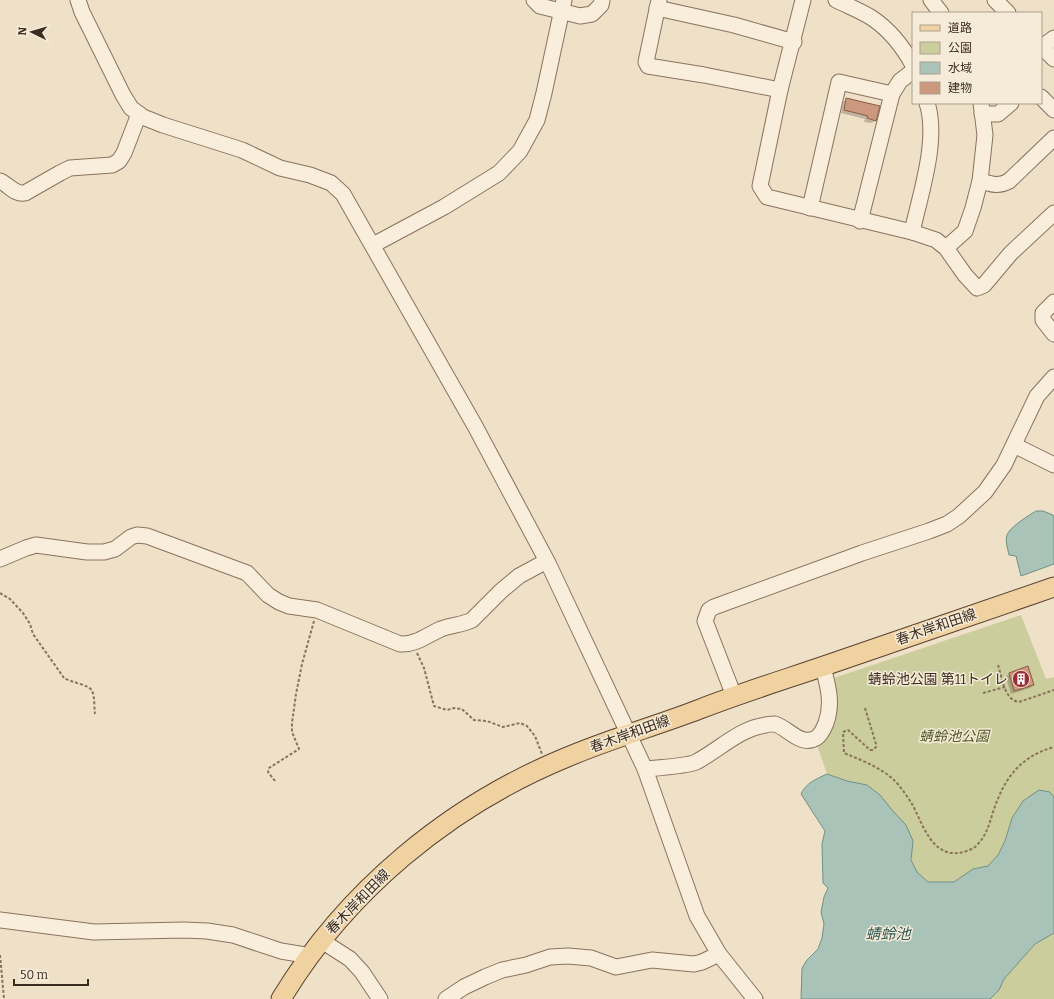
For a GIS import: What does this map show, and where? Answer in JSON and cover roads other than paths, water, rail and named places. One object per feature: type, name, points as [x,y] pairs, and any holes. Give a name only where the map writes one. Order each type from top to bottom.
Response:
[{"type":"main road","name":"春木岸和田線","points":[[281,999],[290,984],[316,949],[346,912],[378,879],[418,844],[452,819],[492,794],[547,766],[629,734],[734,696],[1054,587]]},
{"type":"street","points":[[78,0],[82,12],[123,95],[131,108],[139,114],[163,125],[242,150],[280,168],[310,175],[331,183],[343,194],[475,426],[548,563],[645,769],[697,916],[719,954],[754,999]]},
{"type":"street","points":[[534,0],[540,6],[563,5],[580,16],[592,14],[601,5],[602,0]]},
{"type":"street","points":[[803,0],[794,42],[780,90],[760,186],[767,197],[860,221],[912,232],[936,240],[946,248],[965,275],[977,288],[984,285],[1011,253],[1054,213]]},
{"type":"street","points":[[836,0],[873,19],[892,35],[906,52],[912,63]]},
{"type":"street","points":[[931,0],[940,12]]},
{"type":"street","points":[[995,0],[1007,12]]},
{"type":"street","points":[[780,90],[648,66],[646,62],[658,4],[794,42]]},
{"type":"street","points":[[373,245],[444,207],[499,173],[520,151],[537,120],[563,5]]},
{"type":"street","points":[[1054,38],[1042,47],[1054,59]]},
{"type":"street","points":[[860,221],[892,94],[900,81],[912,72]]},
{"type":"street","points":[[810,208],[839,82],[892,94]]},
{"type":"street","points":[[1042,98],[1054,110]]},
{"type":"street","points":[[912,232],[929,156],[931,124],[927,104]]},
{"type":"street","points":[[946,248],[965,231],[973,208],[980,180],[985,135],[982,109],[998,114],[1010,104]]},
{"type":"street","points":[[0,181],[20,194],[25,193],[70,168],[112,165],[119,161],[124,153],[139,114]]},
{"type":"street","points":[[980,180],[1001,185],[1009,181],[1054,138]]},
{"type":"street","points":[[1054,302],[1043,313],[1042,320],[1054,334]]},
{"type":"street","points":[[734,696],[705,620],[708,610],[825,566],[947,524],[959,516],[985,492],[1004,465],[1037,396],[1054,377]]},
{"type":"street","points":[[1014,446],[1054,465]]},
{"type":"street","points":[[0,559],[36,545],[87,552],[104,552],[115,549],[131,537],[138,534],[247,572],[268,595],[279,602],[290,606],[318,610],[400,644],[413,643],[443,629],[472,620],[501,591],[519,576],[544,564]]},
{"type":"street","points":[[645,769],[695,762],[746,731],[763,725],[774,724],[804,740],[816,738],[823,729],[830,703],[829,687],[823,666]]},
{"type":"street","points":[[0,920],[94,932],[184,930],[207,931],[233,936],[281,951],[316,949],[350,959],[362,972],[380,999]]},
{"type":"street","points":[[446,999],[485,976],[550,957],[568,956],[591,958],[616,967],[652,960],[694,964],[719,954]]},
{"type":"water","points":[[1036,511],[1043,511],[1053,515],[1054,517],[1054,564],[1021,576],[1016,556],[1009,555],[1006,541],[1007,535],[1017,524]]},
{"type":"water","name":"蜻蛉池","points":[[827,774],[847,781],[867,785],[880,795],[906,825],[913,841],[911,860],[917,872],[928,882],[954,882],[973,869],[988,866],[998,855],[1005,841],[1012,818],[1023,801],[1039,790],[1050,792],[1054,797],[1054,933],[1035,944],[1004,979],[999,990],[990,999],[801,999],[802,968],[807,960],[818,949],[822,938],[824,924],[821,912],[824,897],[828,888],[823,883],[822,844],[825,831],[801,794],[809,784]]},
{"type":"place","name":"蜻蛉池公園 第11トイレ","points":[[1021,679]]},
{"type":"park label","name":"蜻蛉池公園","points":[[954,736]]}]
